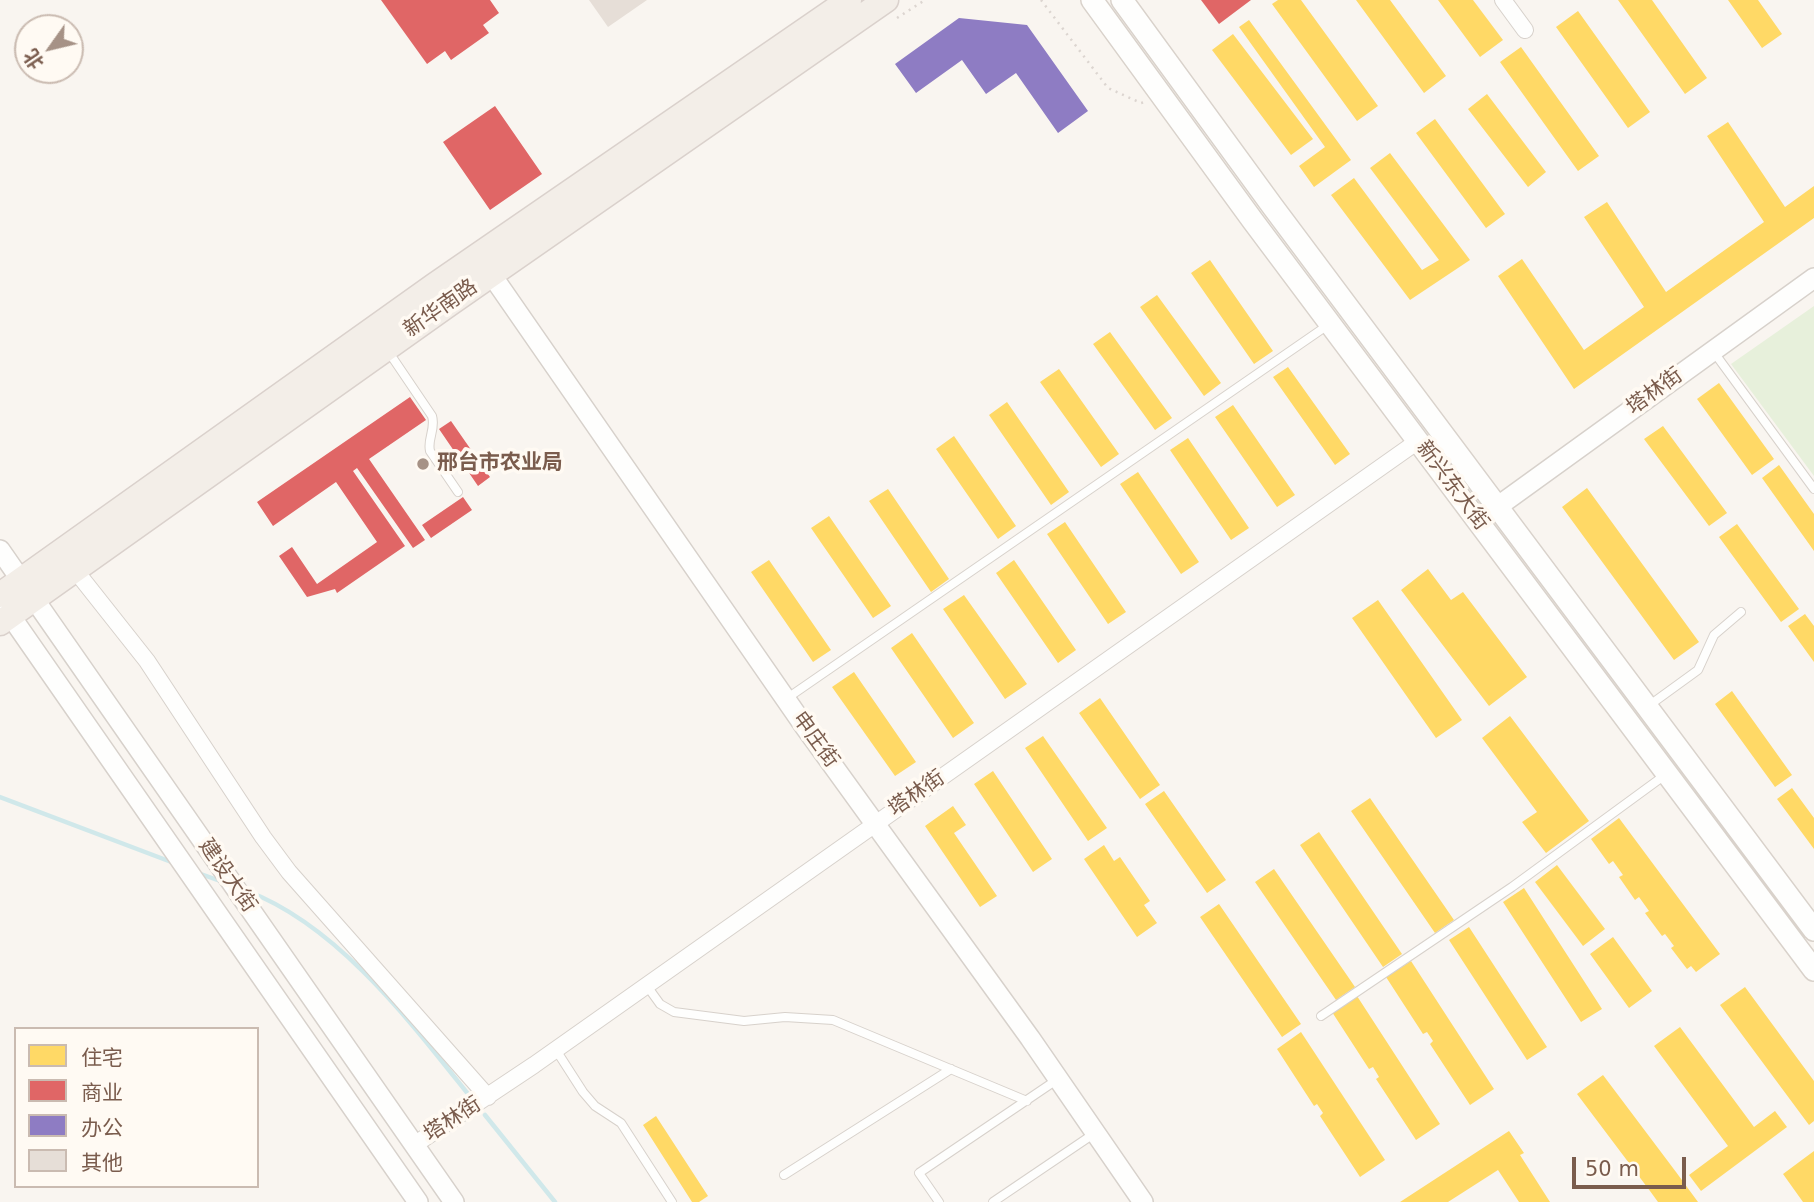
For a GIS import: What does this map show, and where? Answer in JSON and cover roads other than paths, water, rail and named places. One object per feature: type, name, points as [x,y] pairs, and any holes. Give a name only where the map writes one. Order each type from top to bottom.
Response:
[{"type":"main road","name":"新华南路","points":[[3,609],[435,285],[849,0]]},
{"type":"main road","name":"新华南路","points":[[27,589],[75,570],[491,274],[886,0]]},
{"type":"main road","name":"新兴东大街","points":[[1092,0],[1814,970]]},
{"type":"main road","name":"新兴东大街","points":[[1122,0],[1272,207],[1814,930]]},
{"type":"street","points":[[1503,0],[1525,30]]},
{"type":"street","name":"申庄街","points":[[491,274],[786,699],[1143,1202]]},
{"type":"street","name":"塔林街","points":[[1497,506],[1814,278]]},
{"type":"street","name":"塔林街","points":[[414,1145],[556,1050],[1418,441]]},
{"type":"street","name":"建设大街","points":[[0,550],[454,1202]]},
{"type":"street","points":[[75,570],[147,661],[255,826],[289,872],[488,1097]]},
{"type":"street","name":"建设大街","points":[[3,609],[418,1202]]},
{"type":"lane","points":[[786,699],[1330,323]]},
{"type":"lane","points":[[386,348],[432,416],[434,422],[428,444],[430,451],[458,492]]},
{"type":"lane","points":[[1713,351],[1814,489]]},
{"type":"lane","points":[[1647,707],[1698,670],[1714,635],[1741,612]]},
{"type":"lane","points":[[1321,1016],[1512,887],[1667,774]]},
{"type":"lane","points":[[647,986],[660,1004],[674,1012],[744,1021],[785,1017],[833,1020],[1027,1101]]},
{"type":"lane","points":[[556,1050],[595,1106],[621,1123],[672,1202]]},
{"type":"lane","points":[[784,1175],[951,1069]]},
{"type":"lane","points":[[939,1202],[919,1173],[1058,1079]]},
{"type":"lane","points":[[993,1202],[1095,1132]]},
{"type":"waterway","points":[[0,797],[174,863]]},
{"type":"waterway","points":[[198,873],[223,882]]},
{"type":"waterway","points":[[247,891],[280,906],[341,951],[396,1006],[468,1094]]},
{"type":"waterway","points":[[485,1115],[555,1202]]},
{"type":"place","name":"邢台市农业局","points":[[423,464]]}]
